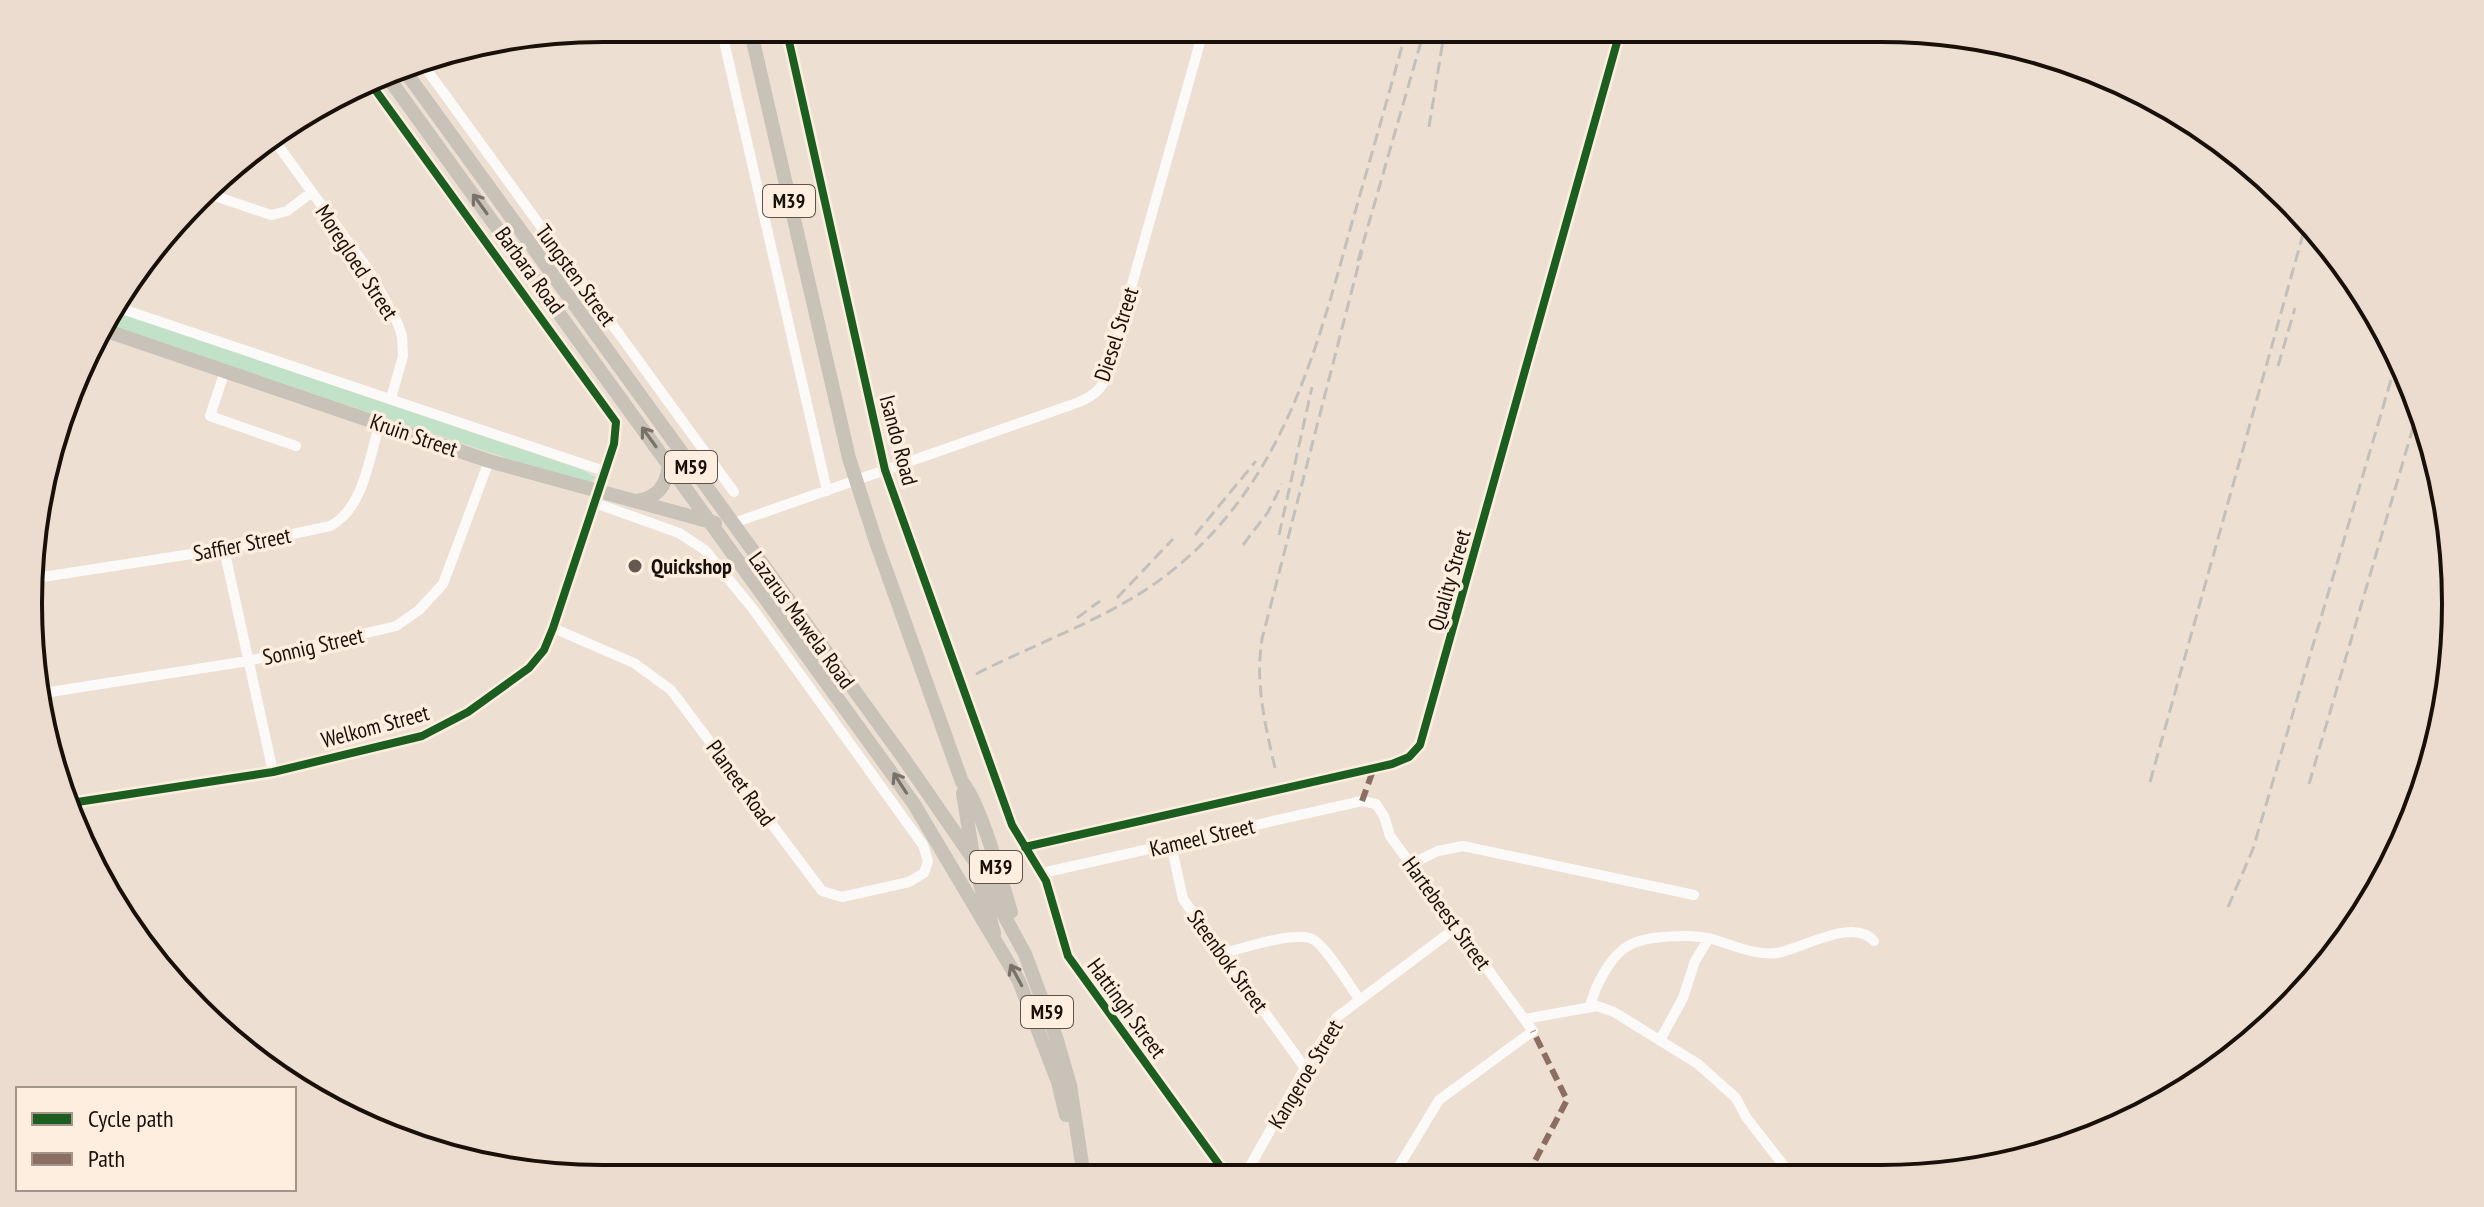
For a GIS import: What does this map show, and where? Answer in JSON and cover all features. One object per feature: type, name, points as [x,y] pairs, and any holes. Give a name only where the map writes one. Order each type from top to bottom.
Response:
[{"type":"main road","name":"M39","points":[[753,42],[828,375],[856,480],[962,782],[974,860],[997,941]]},
{"type":"main road","name":"Lazarus Mawela Road","points":[[409,77],[902,756],[974,860],[1025,954],[1056,1037],[1070,1085],[1082,1165]]},
{"type":"main road","name":"Lazarus Mawela Road","points":[[393,84],[891,770],[927,824],[979,917],[997,941],[1033,1013],[1058,1082],[1072,1137],[1075,1165]]},
{"type":"main road","name":"Kruin Street","points":[[112,333],[597,496],[632,501],[712,523],[731,524]]},
{"type":"main road","points":[[632,501],[659,492],[665,483],[669,465]]},
{"type":"main road","name":"M39","points":[[962,782],[970,792],[986,835],[1025,954]]},
{"type":"street","points":[[724,42],[827,491]]},
{"type":"street","name":"Isando Road","points":[[789,42],[885,470],[1012,825],[1025,847]]},
{"type":"street","name":"Diesel Street","points":[[856,480],[1082,401],[1100,388],[1106,377],[1200,42]]},
{"type":"street","name":"Quality Street","points":[[1025,847],[1392,764],[1409,757],[1420,745],[1617,42]]},
{"type":"street","name":"Tungsten Street","points":[[427,71],[734,492]]},
{"type":"street","name":"Barbara Road","points":[[376,91],[613,415],[617,436],[597,496]]},
{"type":"street","name":"Moregloed Street","points":[[279,146],[370,272],[398,324],[403,356],[391,398]]},
{"type":"street","points":[[216,196],[271,215],[287,211],[312,192]]},
{"type":"street","name":"Kruin Street","points":[[125,310],[604,471]]},
{"type":"street","points":[[225,371],[210,416],[296,446]]},
{"type":"street","name":"Saffier Street","points":[[43,577],[224,549],[330,526],[342,519],[358,494],[380,423]]},
{"type":"street","name":"Sonnig Street","points":[[50,692],[248,661],[388,629],[419,610],[438,591],[449,571],[489,461]]},
{"type":"street","points":[[731,524],[856,480]]},
{"type":"street","name":"Welkom Street","points":[[79,802],[273,772],[410,740],[439,729],[468,712],[539,659],[553,628],[597,496]]},
{"type":"street","name":"Planeet Road","points":[[553,628],[634,663],[671,690],[822,891],[835,897],[863,893],[909,882],[918,878],[927,867],[927,850],[753,609],[705,550],[679,533],[597,496]]},
{"type":"street","points":[[224,549],[273,772]]},
{"type":"street","name":"Kameel Street","points":[[1042,873],[1362,801]]},
{"type":"street","name":"Hartebeest Street","points":[[1362,801],[1380,808],[1390,836],[1533,1031],[1439,1100],[1400,1165]]},
{"type":"street","name":"Steenbok Street","points":[[1171,844],[1183,899],[1305,1068]]},
{"type":"street","points":[[1411,864],[1438,851],[1463,846],[1694,895]]},
{"type":"street","name":"Hattingh Street","points":[[1025,847],[1050,890],[1068,956],[1219,1165]]},
{"type":"street","name":"Kangeroe Street","points":[[1251,1165],[1337,1017],[1457,927]]},
{"type":"street","points":[[1590,1007],[1599,981],[1629,945],[1681,935],[1709,938],[1763,953],[1777,953],[1845,932],[1861,931],[1874,941]]},
{"type":"street","points":[[1223,953],[1291,937],[1313,939],[1359,999]]},
{"type":"street","points":[[1660,1040],[1683,998],[1695,961],[1709,938]]},
{"type":"street","points":[[1525,1019],[1590,1007],[1603,1007],[1614,1012],[1698,1064],[1736,1098],[1746,1117],[1783,1165]]},
{"type":"green space","points":[[123,314],[583,470],[595,477],[592,482],[554,474],[115,328]]},
{"type":"railway","points":[[976,674],[1096,618],[1142,592],[1204,542],[1237,504],[1264,463],[1306,373],[1337,276],[1403,42]]},
{"type":"railway","points":[[1358,261],[1421,42]]},
{"type":"railway","points":[[1429,127],[1443,42]]},
{"type":"railway","points":[[2150,782],[2303,233]]},
{"type":"railway","points":[[1275,768],[1260,688],[1262,639],[1362,251]]},
{"type":"railway","points":[[2278,366],[2295,308]]},
{"type":"railway","points":[[2228,907],[2253,849],[2393,374]]},
{"type":"railway","points":[[1279,535],[1312,387]]},
{"type":"railway","points":[[2309,784],[2413,427]]},
{"type":"railway","points":[[1195,535],[1256,461]]},
{"type":"railway","points":[[1243,545],[1268,512],[1282,484]]},
{"type":"railway","points":[[1117,598],[1173,539]]},
{"type":"railway","points":[[1077,618],[1100,601]]},
{"type":"marked path","points":[[1362,801],[1374,768]]},
{"type":"marked path","points":[[1533,1031],[1567,1100],[1533,1165]]},
{"type":"cycle path","points":[[789,42],[885,470],[1012,825],[1046,881],[1068,956],[1219,1165]]},
{"type":"cycle path","points":[[1025,847],[1392,764],[1409,757],[1420,745],[1617,42]]},
{"type":"cycle path","points":[[79,802],[273,772],[422,736],[468,712],[529,668],[544,650],[614,444],[616,422],[376,91]]},
{"type":"place","name":"Quickshop","points":[[635,566]]}]
